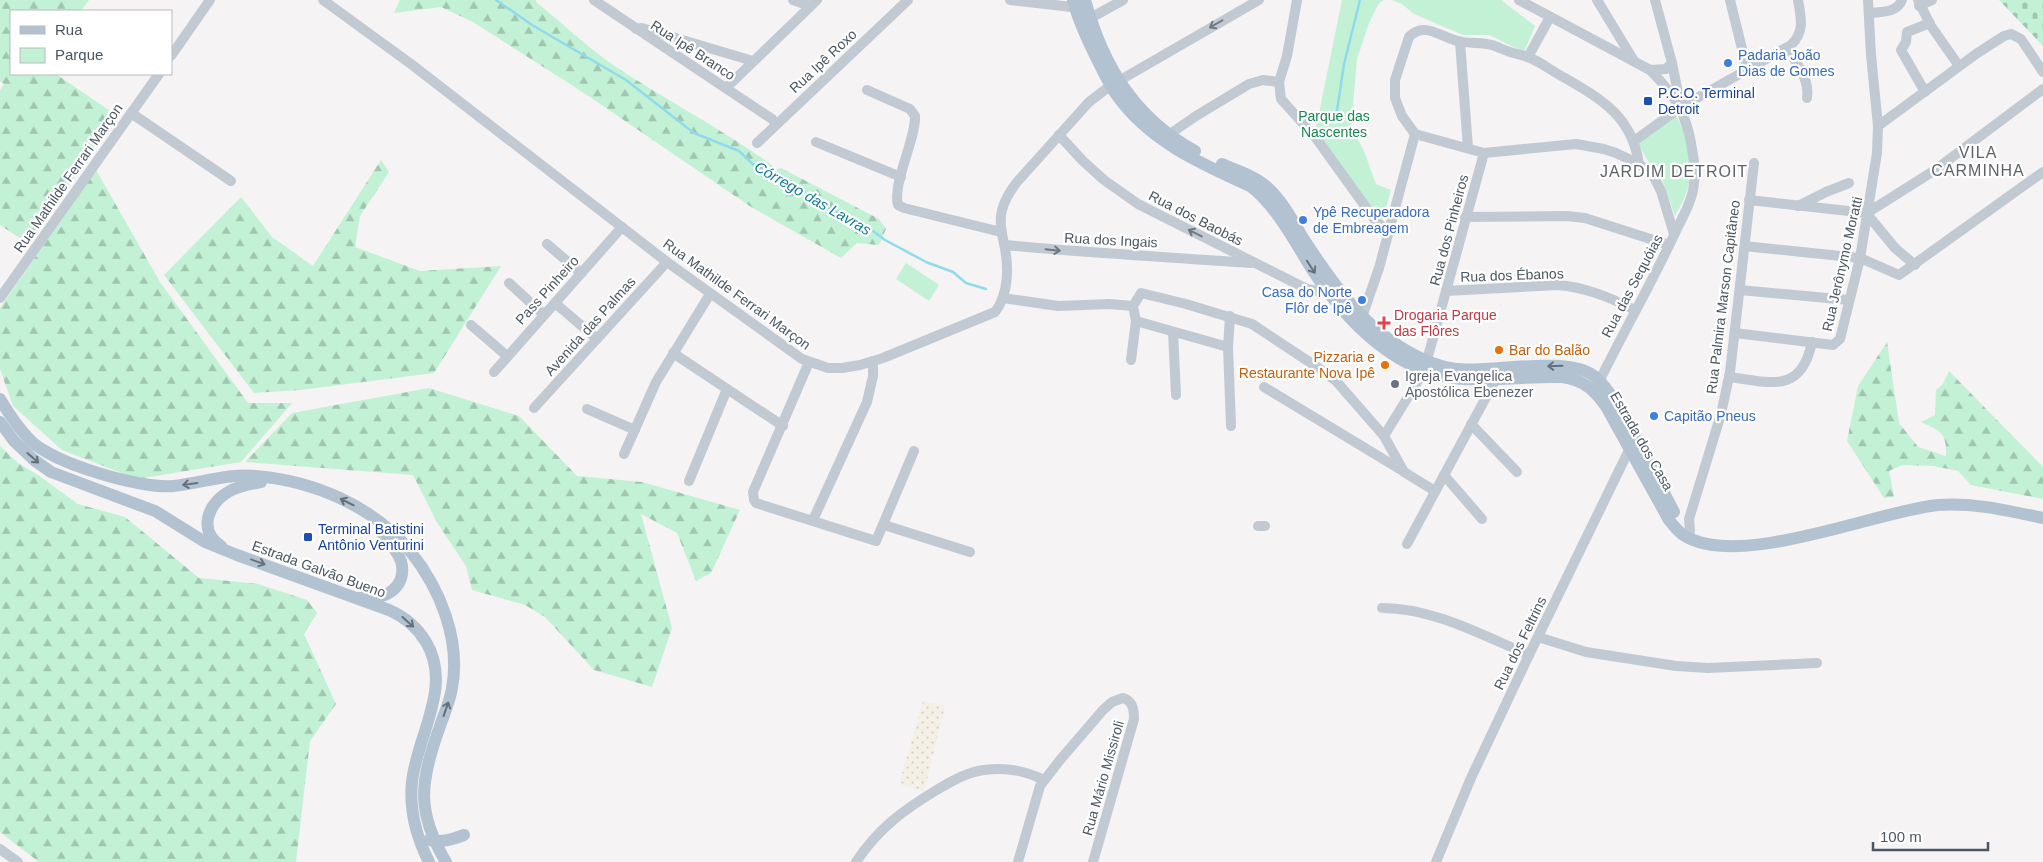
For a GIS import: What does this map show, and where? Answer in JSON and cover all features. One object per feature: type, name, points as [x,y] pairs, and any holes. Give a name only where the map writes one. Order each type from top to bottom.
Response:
[{"type":"main road","name":"Estrada dos Casa","points":[[1082,9],[1115,84],[1165,137],[1182,144],[1252,182],[1268,188],[1334,291],[1359,321],[1426,366],[1498,374],[1562,377],[1597,386],[1607,408],[1687,524]]},
{"type":"main road","points":[[0,400],[31,441],[48,454],[90,470],[135,482],[170,486],[236,476],[256,476],[281,480],[327,492],[352,503],[392,532],[426,572],[440,602],[451,635],[454,666],[452,690],[424,778],[423,805],[436,842],[446,862]]},
{"type":"main road","name":"Estrada Galvão Bueno","points":[[0,422],[14,441],[34,460],[51,472],[155,511],[205,542],[236,555],[304,578],[401,615],[410,622],[424,638],[434,659],[437,678],[436,691],[412,781],[412,811],[418,837],[429,862]]},
{"type":"main road","name":"Estrada dos Casa","points":[[1634,446],[1669,520],[1676,529],[1691,538],[1719,546],[1749,546],[1766,543],[1937,506],[1970,505],[2043,518]]},
{"type":"main road","points":[[236,555],[211,538],[208,525],[211,508],[219,498],[247,484],[281,480]]},
{"type":"main road","points":[[1687,524],[1723,541],[1758,539],[1919,503],[1953,498],[1983,499],[2043,509]]},
{"type":"main road","points":[[304,578],[369,597],[382,596],[394,590],[400,580],[402,568],[395,549],[365,513]]},
{"type":"main road","points":[[420,748],[418,799],[422,827],[426,836],[436,842],[447,841],[464,835]]},
{"type":"street","points":[[172,55],[210,0]]},
{"type":"street","name":"Rua Mathilde Ferrari Marçon","points":[[323,0],[411,64],[667,262],[802,359],[828,368],[842,368],[873,361],[987,316],[994,312],[1003,298]]},
{"type":"street","name":"Rua Ipê Branco","points":[[594,0],[635,29],[772,118],[776,124]]},
{"type":"street","points":[[794,0],[813,3]]},
{"type":"street","name":"Rua Ipê Roxo","points":[[757,143],[908,0]]},
{"type":"street","points":[[1010,0],[1082,9],[1123,0]]},
{"type":"street","points":[[1134,306],[1109,304],[1058,306],[1033,304],[1003,298],[1007,269],[1005,245],[1001,232],[1002,210],[1007,196],[1017,182],[1089,102],[1115,84],[1259,0]]},
{"type":"street","points":[[1296,0],[1286,56],[1279,82],[1281,98],[1316,138],[1375,220],[1388,232]]},
{"type":"street","points":[[1519,0],[1650,70],[1681,107]]},
{"type":"street","points":[[1598,0],[1634,61]]},
{"type":"street","points":[[1655,0],[1669,66],[1688,124],[1692,145],[1694,184],[1674,234]]},
{"type":"street","points":[[1730,0],[1747,69]]},
{"type":"street","points":[[1634,141],[1681,107],[1787,48],[1796,40],[1802,26],[1798,0]]},
{"type":"street","name":"Rua Jerônymo Moratti","points":[[1812,342],[1827,345],[1835,344],[1840,339],[1860,258],[1875,172],[1878,126],[1868,0]]},
{"type":"street","points":[[1869,13],[1894,10],[1902,0]]},
{"type":"street","points":[[1932,0],[1919,3],[1959,66]]},
{"type":"street","points":[[726,88],[813,3]]},
{"type":"street","points":[[1528,57],[1550,17]]},
{"type":"street","points":[[1926,92],[1901,50],[1906,42],[1907,32],[1930,23]]},
{"type":"street","points":[[635,29],[642,28],[753,61]]},
{"type":"street","points":[[1425,29],[1460,42],[1478,42],[1528,57],[1604,101],[1624,122],[1634,141],[1639,164],[1604,149],[1576,144],[1484,153],[1415,134],[1402,116],[1395,98],[1395,80],[1409,37],[1413,33],[1425,29]]},
{"type":"street","points":[[1878,126],[1959,66],[1999,39],[2011,34],[2016,35],[2026,45],[2043,72]]},
{"type":"street","points":[[1460,42],[1468,148]]},
{"type":"street","points":[[1787,48],[1806,80],[1808,98]]},
{"type":"street","points":[[1650,70],[1669,66]]},
{"type":"street","name":"Rua Mathilde Ferrari Marçon","points":[[0,298],[158,75]]},
{"type":"street","points":[[1165,137],[1249,84],[1263,80],[1279,82]]},
{"type":"street","points":[[1749,200],[1867,213],[1935,170],[2043,89]]},
{"type":"street","points":[[867,90],[910,109],[914,113],[915,123],[896,200],[900,206],[1001,232]]},
{"type":"street","points":[[131,114],[231,181]]},
{"type":"street","points":[[1359,321],[1373,286],[1415,134]]},
{"type":"street","name":"Rua dos Baobás","points":[[1059,135],[1104,180],[1138,204],[1306,289],[1334,291]]},
{"type":"street","points":[[816,142],[901,176]]},
{"type":"street","name":"Rua dos Pinheiros","points":[[1384,436],[1426,366],[1484,153]]},
{"type":"street","name":"Rua Palmira Marson Capitâneo","points":[[1687,524],[1721,414],[1729,377],[1754,163]]},
{"type":"street","name":"Rua das Sequóias","points":[[1597,386],[1674,234],[1658,184],[1650,172],[1639,164]]},
{"type":"street","points":[[1744,246],[1860,258],[1899,275],[2043,172]]},
{"type":"street","points":[[1798,206],[1849,183]]},
{"type":"street","points":[[1867,213],[1895,248],[1915,265]]},
{"type":"street","points":[[1466,217],[1567,216],[1585,218],[1669,246]]},
{"type":"street","name":"Pass Pinheiro","points":[[494,372],[622,227]]},
{"type":"street","points":[[547,244],[581,273]]},
{"type":"street","name":"Rua dos Ingais","points":[[1005,245],[1062,251],[1254,264]]},
{"type":"street","points":[[1216,261],[1220,246]]},
{"type":"street","name":"Avenida das Palmas","points":[[534,408],[667,262]]},
{"type":"street","points":[[509,283],[544,315]]},
{"type":"street","name":"Rua dos Ébanos","points":[[1446,291],[1564,286],[1586,289],[1635,310]]},
{"type":"street","points":[[1740,290],[1849,300]]},
{"type":"street","points":[[1131,360],[1136,321],[1134,306],[1139,294],[1143,293],[1230,316],[1260,329],[1332,377],[1384,436],[1404,472]]},
{"type":"street","points":[[624,454],[656,382],[710,294]]},
{"type":"street","points":[[555,303],[597,339]]},
{"type":"street","points":[[1230,316],[1228,347],[1231,426]]},
{"type":"street","points":[[1136,321],[1228,347]]},
{"type":"street","points":[[471,325],[507,356]]},
{"type":"street","points":[[1173,332],[1176,395]]},
{"type":"street","points":[[1729,377],[1777,382],[1788,381],[1806,362],[1812,342],[1735,333]]},
{"type":"street","points":[[673,353],[783,426]]},
{"type":"street","points":[[813,520],[867,402],[873,361]]},
{"type":"street","points":[[809,362],[753,492],[756,502],[873,541],[877,539],[884,525],[914,452]]},
{"type":"street","points":[[1407,544],[1498,374]]},
{"type":"street","points":[[1264,387],[1435,491]]},
{"type":"street","points":[[689,481],[727,389]]},
{"type":"street","points":[[587,409],[635,430]]},
{"type":"street","points":[[1471,424],[1518,472]]},
{"type":"street","name":"Rua dos Feltrins","points":[[1436,862],[1471,778],[1529,655],[1634,446]]},
{"type":"street","points":[[1444,475],[1482,519]]},
{"type":"street","points":[[884,525],[970,552]]},
{"type":"street","points":[[1382,608],[1402,608],[1437,617],[1529,655]]},
{"type":"street","points":[[1538,637],[1586,652],[1676,666],[1708,668],[1818,663]]},
{"type":"street","name":"Rua Mário Missiroli","points":[[1018,862],[1036,795],[1044,780],[1107,705],[1120,698],[1126,698],[1134,710],[1134,723],[1093,862]]},
{"type":"street","points":[[856,862],[875,838],[898,815],[944,786],[965,776],[984,770],[998,769],[1028,773],[1044,780]]},
{"type":"street","points":[[0,849],[18,862]]},
{"type":"green space","points":[[0,0],[89,0],[82,10],[10,10],[10,75],[57,75],[116,115],[29,244],[0,225],[0,90],[4,84],[0,81]]},
{"type":"green space","points":[[400,0],[536,0],[536,2],[595,52],[636,80],[738,142],[777,169],[781,168],[879,219],[886,229],[879,245],[857,243],[841,258],[751,207],[584,93],[473,22],[441,7],[394,13]]},
{"type":"green space","name":"Parque das Nascentes","points":[[1342,0],[1384,0],[1379,3],[1369,23],[1357,59],[1351,127],[1364,151],[1376,184],[1391,190],[1383,219],[1377,217],[1342,169],[1316,128]]},
{"type":"green space","points":[[1392,0],[1501,0],[1535,26],[1524,52],[1489,35],[1463,35],[1414,14],[1402,4]]},
{"type":"green space","points":[[1999,0],[2043,0],[2043,46]]},
{"type":"green space","points":[[1675,115],[1687,140],[1690,178],[1683,202],[1675,216],[1662,179],[1653,170],[1638,143]]},
{"type":"green space","points":[[381,160],[389,172],[360,216],[355,247],[420,271],[501,266],[434,373],[300,390],[254,393],[164,275],[241,197],[272,237],[313,266]]},
{"type":"green space","points":[[96,170],[160,282],[248,403],[292,403],[241,462],[137,479],[62,450],[13,406],[0,369],[0,308]]},
{"type":"green space","points":[[906,263],[939,285],[929,301],[896,279]]},
{"type":"green space","points":[[1887,342],[1899,423],[1918,447],[1946,456],[1944,438],[1938,431],[1921,422],[1935,415],[1936,390],[1943,384],[1949,371],[2043,467],[2043,499],[1971,485],[1958,471],[1934,466],[1902,465],[1889,471],[1894,497],[1884,498],[1847,441],[1858,386]]},
{"type":"green space","points":[[429,388],[519,416],[577,476],[642,482],[740,510],[711,573],[696,581],[677,533],[641,514],[672,628],[652,687],[594,670],[545,617],[525,605],[472,590],[466,566],[438,524],[413,475],[245,462],[292,413]]},
{"type":"green space","points":[[0,446],[18,463],[78,504],[125,517],[199,578],[258,584],[307,600],[317,613],[304,634],[336,704],[310,741],[296,862],[39,862],[0,832]]},
{"type":"sand","points":[[923,701],[945,707],[924,791],[899,784]]},
{"type":"waterway","name":"Córrego das Lavras","points":[[496,0],[532,25],[626,80],[694,133],[739,151],[756,167],[768,173],[781,175],[817,201],[869,228],[885,240],[926,262],[953,272],[966,283],[986,289]]},
{"type":"waterway","points":[[1330,116],[1337,111],[1344,64],[1360,0]]},
{"type":"place","name":"Padaria João Dias de Gomes","points":[[1728,63]]},
{"type":"place","name":"P.C.O. Terminal Detroit","points":[[1648,101]]},
{"type":"place","name":"Ypê Recuperadora de Embreagem","points":[[1303,220]]},
{"type":"place","name":"Casa do Norte Flôr de Ipê","points":[[1362,300]]},
{"type":"place","name":"Drogaria Parque das Flôres","points":[[1384,323]]},
{"type":"place","name":"Bar do Balão","points":[[1499,350]]},
{"type":"place","name":"Pizzaria e Restaurante Nova Ipê","points":[[1385,365]]},
{"type":"place","name":"Igreja Evangelica Apostólica Ebenezer","points":[[1395,384]]},
{"type":"place","name":"Capitão Pneus","points":[[1654,416]]},
{"type":"place","name":"Terminal Batistini Antônio Venturini","points":[[308,537]]},
{"type":"district","name":"VILA CARMINHA","points":[[1978,161]]},
{"type":"district","name":"JARDIM DETROIT","points":[[1674,171]]}]
